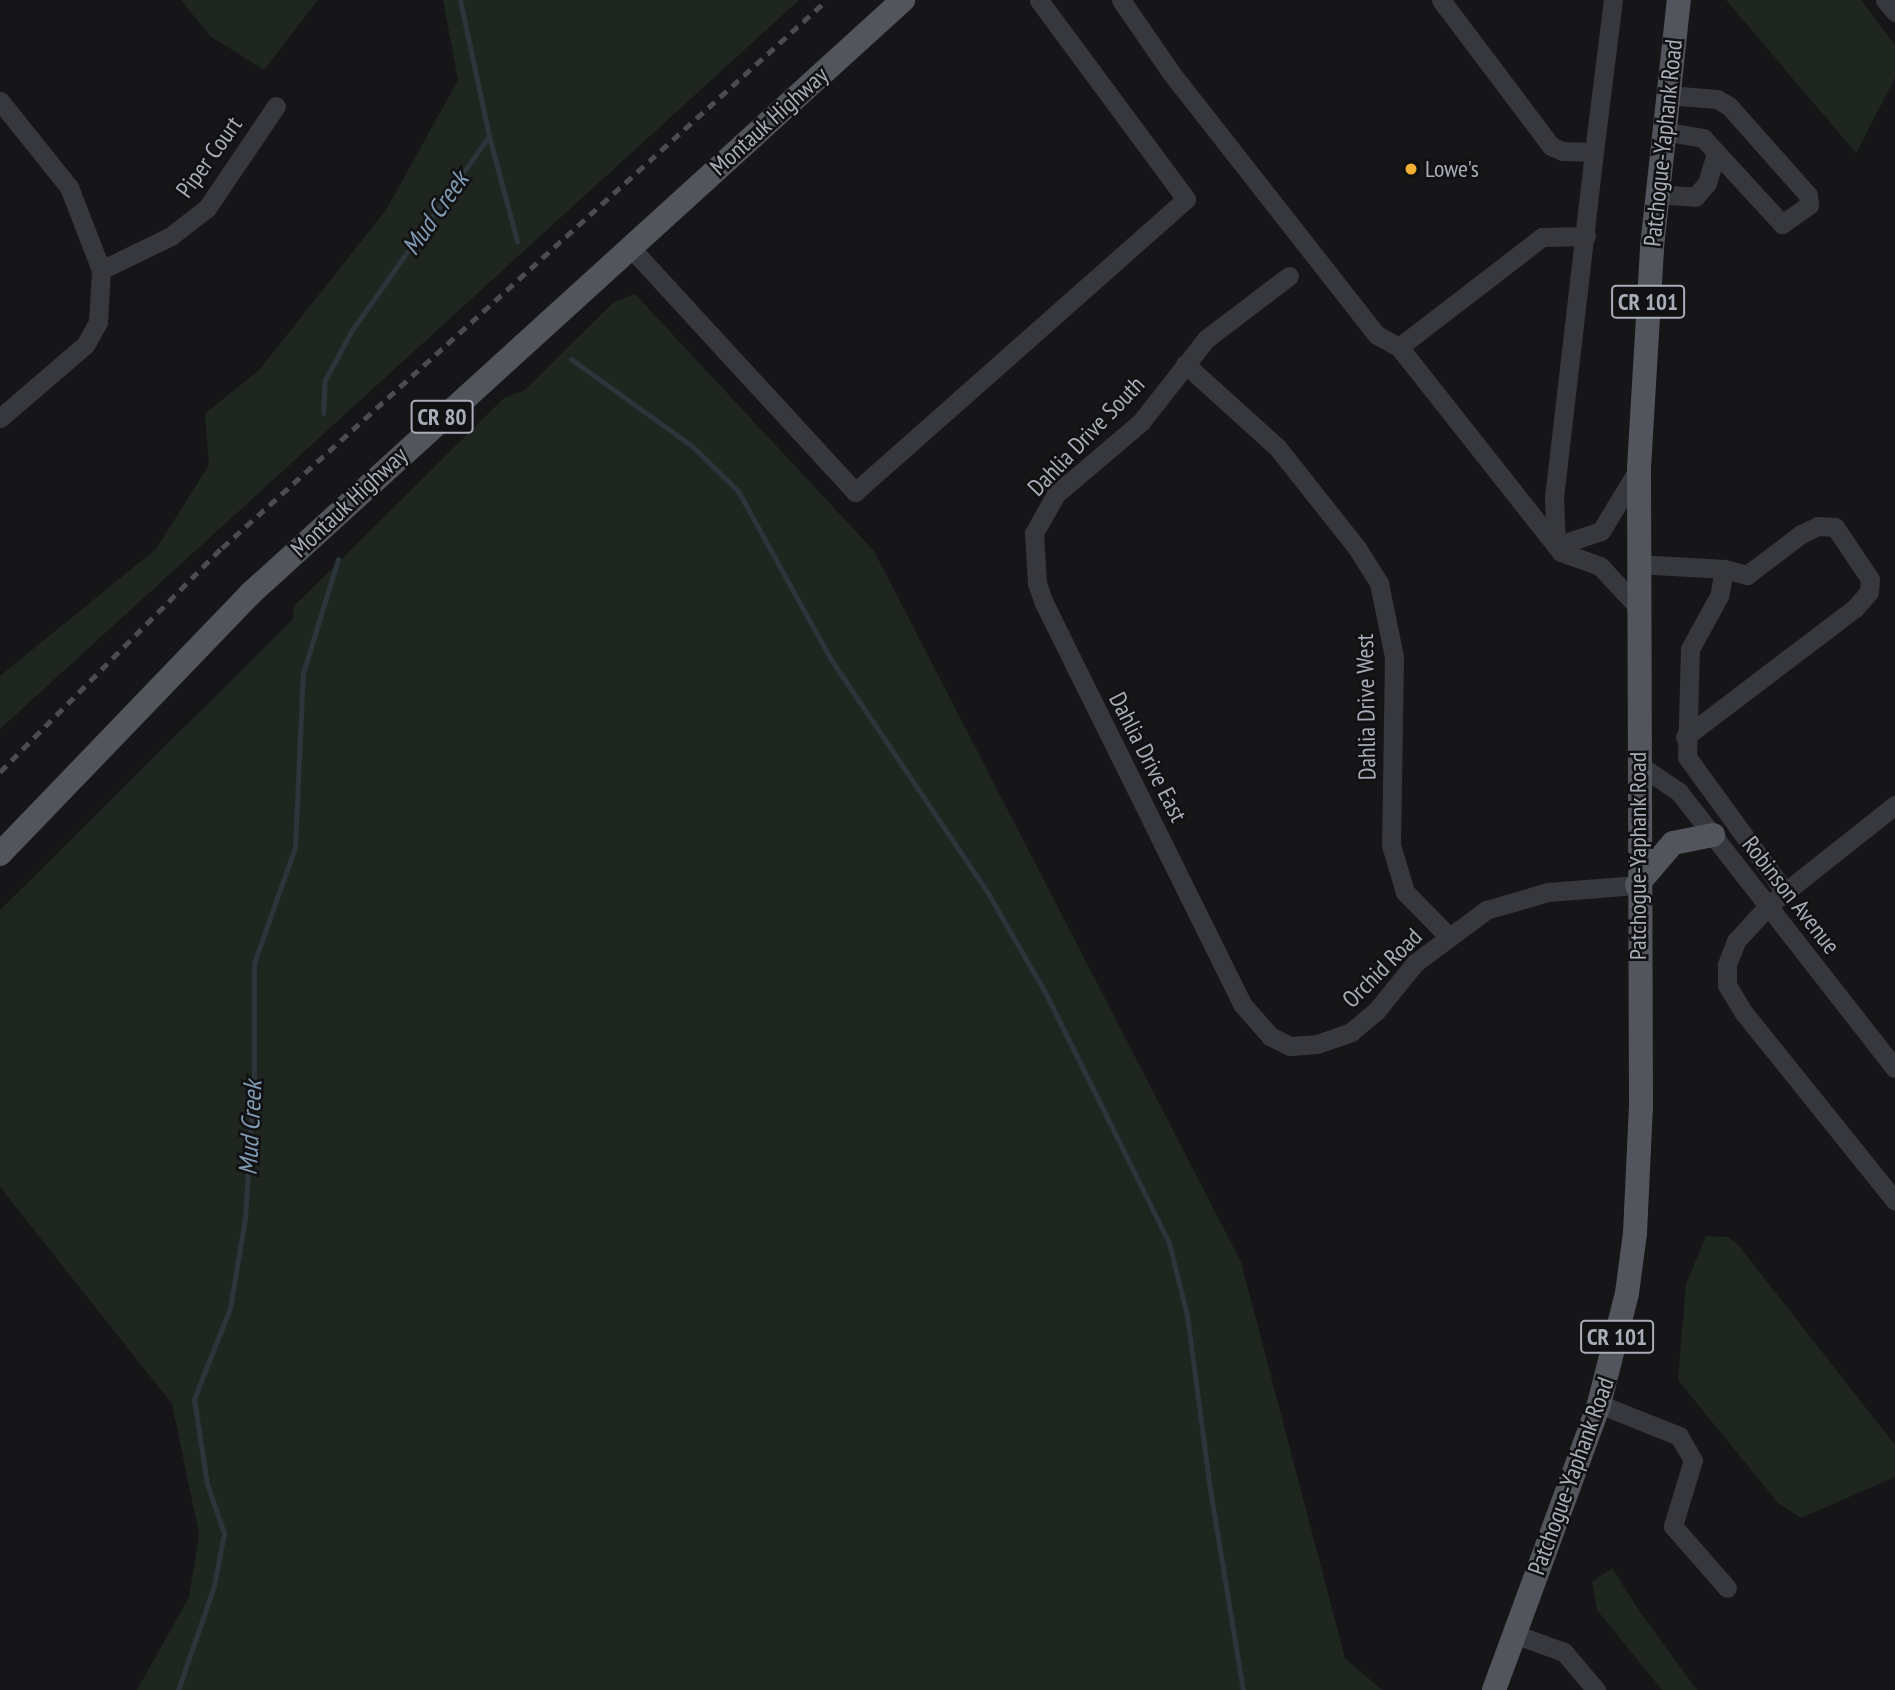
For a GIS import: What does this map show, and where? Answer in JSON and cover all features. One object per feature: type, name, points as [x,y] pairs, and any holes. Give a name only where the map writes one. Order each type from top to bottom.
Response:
[{"type":"main road","name":"Montauk Highway","points":[[0,854],[250,594],[903,0]]},
{"type":"main road","name":"Patchogue-Yaphank Road","points":[[1494,1690],[1600,1404],[1627,1293],[1636,1221],[1641,1107],[1637,885],[1639,467],[1656,194],[1679,0]]},
{"type":"main road","points":[[1637,885],[1673,843],[1713,835]]},
{"type":"street","points":[[630,247],[855,492],[1186,199],[1039,0]]},
{"type":"street","points":[[1121,0],[1172,74],[1377,335],[1399,347],[1556,547],[1600,566],[1637,606]]},
{"type":"street","points":[[1441,0],[1551,146],[1594,152]]},
{"type":"street","points":[[1556,547],[1554,498],[1613,0]]},
{"type":"street","points":[[1885,0],[1895,12]]},
{"type":"street","points":[[1663,131],[1698,136],[1782,225],[1809,205],[1808,195],[1729,106],[1717,100],[1667,94]]},
{"type":"street","points":[[0,101],[69,187],[101,270],[97,322],[85,345],[0,418]]},
{"type":"street","name":"Piper Court","points":[[101,270],[171,236],[207,208],[276,106]]},
{"type":"street","points":[[1656,194],[1695,197],[1707,183],[1716,153]]},
{"type":"street","points":[[1399,347],[1542,237],[1586,236]]},
{"type":"street","name":"Dahlia Drive South","points":[[1034,558],[1034,533],[1056,495],[1141,422],[1206,339],[1289,276]]},
{"type":"street","name":"Dahlia Drive West","points":[[1185,364],[1277,447],[1357,548],[1379,583],[1394,657],[1391,845],[1405,892],[1449,937]]},
{"type":"street","points":[[1556,547],[1592,536],[1606,526],[1639,467]]},
{"type":"street","points":[[1637,565],[1724,569],[1748,575],[1801,534],[1818,526],[1835,527],[1870,579],[1869,592],[1855,608],[1685,737]]},
{"type":"street","name":"Dahlia Drive East","points":[[1034,558],[1044,603],[1229,976]]},
{"type":"street","points":[[1724,569],[1719,596],[1690,649],[1685,737],[1687,757],[1785,892]]},
{"type":"street","name":"Robinson Avenue","points":[[1638,764],[1672,786],[1769,905],[1895,1068]]},
{"type":"street","points":[[1895,805],[1769,905],[1736,941],[1727,965],[1727,985],[1895,1201]]},
{"type":"street","name":"Orchid Road","points":[[1229,976],[1248,1014],[1269,1036],[1290,1046],[1317,1044],[1352,1032],[1377,1010],[1415,963],[1486,910],[1524,896],[1637,885]]},
{"type":"street","points":[[1600,1404],[1679,1436],[1693,1460],[1673,1526],[1727,1588]]},
{"type":"street","points":[[1514,1634],[1564,1652],[1596,1690]]},
{"type":"shaded area","points":[[181,0],[318,0],[264,70],[210,36]]},
{"type":"shaded area","points":[[443,0],[799,0],[0,729],[0,676],[156,549],[209,465],[205,414],[260,369],[386,210],[458,80]]},
{"type":"shaded area","points":[[1726,0],[1861,0],[1895,45],[1895,78],[1856,153]]},
{"type":"shaded area","points":[[635,294],[874,551],[1241,1262],[1345,1658],[1382,1690],[137,1690],[189,1597],[199,1534],[172,1404],[0,1187],[0,910],[293,619],[294,606],[504,398],[525,390],[614,302]]},
{"type":"shaded area","points":[[1706,1236],[1728,1237],[1739,1246],[1895,1445],[1895,1477],[1801,1518],[1778,1503],[1678,1380],[1686,1284]]},
{"type":"shaded area","points":[[1612,1568],[1640,1612],[1697,1690],[1662,1690],[1597,1610],[1592,1582]]},
{"type":"waterway","name":"Mud Creek","points":[[323,413],[325,380],[352,330],[489,136],[460,0]]},
{"type":"waterway","points":[[489,136],[517,241]]},
{"type":"waterway","points":[[571,359],[692,446],[738,491],[830,658],[989,895],[1046,994],[1169,1243],[1187,1315],[1210,1489],[1243,1690]]},
{"type":"waterway","name":"Mud Creek","points":[[178,1690],[214,1586],[224,1533],[207,1484],[194,1399],[230,1308],[245,1218],[254,1080],[254,963],[295,847],[303,673],[338,559]]},
{"type":"railway","points":[[0,772],[222,548],[827,0]]},
{"type":"place","name":"Lowe's","points":[[1411,169]]}]
